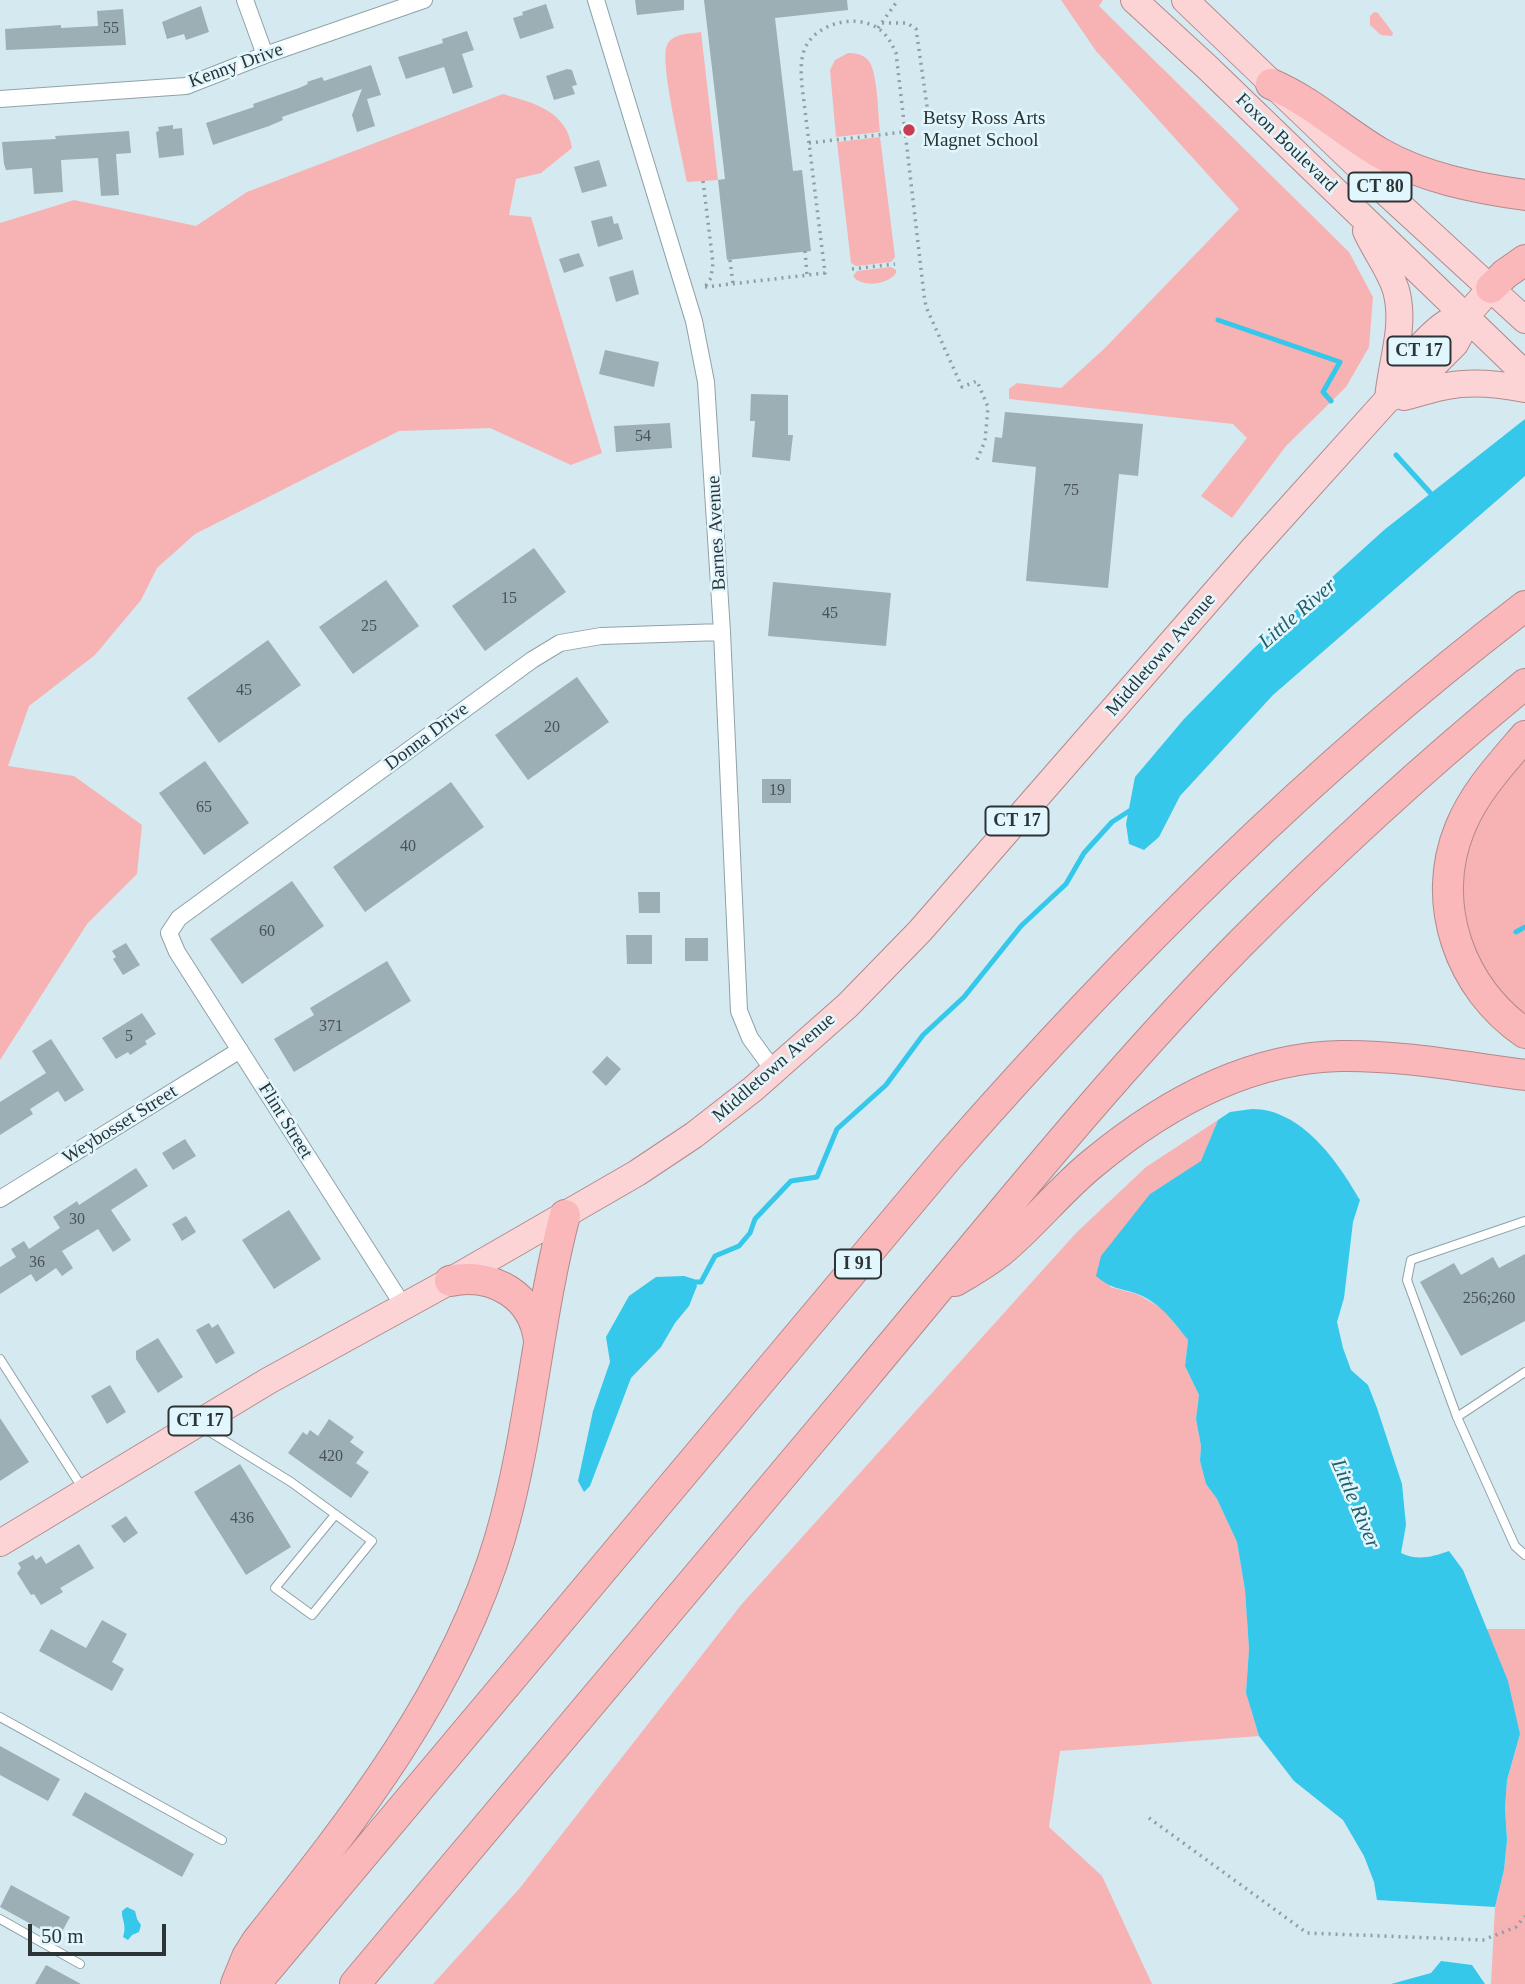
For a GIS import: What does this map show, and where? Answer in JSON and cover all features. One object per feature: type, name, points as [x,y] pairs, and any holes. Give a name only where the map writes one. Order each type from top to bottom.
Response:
[{"type":"highway","points":[[1271,83],[1309,102],[1369,146],[1409,167],[1471,186],[1525,195]]},
{"type":"highway","points":[[1491,288],[1525,260]]},
{"type":"highway","name":"I 91","points":[[255,1984],[949,1156],[1066,1024],[1177,911],[1294,799],[1413,696],[1525,606]]},
{"type":"highway","points":[[355,1984],[1110,1087],[1237,947],[1365,823],[1525,684]]},
{"type":"highway","points":[[1525,736],[1488,781],[1464,818],[1451,855],[1448,895],[1453,931],[1470,975],[1494,1007],[1525,1033]]},
{"type":"highway","points":[[936,1291],[971,1272],[999,1252],[1074,1179],[1127,1136],[1174,1106],[1229,1079],[1292,1061],[1340,1056],[1395,1059],[1525,1075]]},
{"type":"highway","points":[[236,1984],[257,1941],[347,1826],[396,1755],[464,1633],[490,1569],[507,1512],[565,1215]]},
{"type":"highway","points":[[450,1281],[490,1281],[512,1292],[524,1302],[532,1314],[540,1345]]},
{"type":"main road","name":"Foxon Boulevard","points":[[1134,0],[1465,317]]},
{"type":"main road","name":"Foxon Boulevard","points":[[1185,0],[1491,288]]},
{"type":"main road","points":[[1360,214],[1368,236],[1391,276],[1399,306],[1400,331],[1391,368],[1388,399],[1463,384],[1492,384],[1525,389]]},
{"type":"main road","points":[[1491,288],[1525,320]]},
{"type":"main road","name":"Middletown Avenue","points":[[0,1543],[278,1375],[565,1215],[694,1135],[774,1071],[848,1005],[928,923],[1253,549],[1388,399],[1409,390],[1455,344],[1461,334],[1465,317],[1491,288]]},
{"type":"main road","name":"CT 80","points":[[1465,317],[1525,374]]},
{"type":"street","points":[[245,0],[265,55]]},
{"type":"street","name":"Kenny Drive","points":[[0,99],[186,86],[265,55],[424,0]]},
{"type":"street","name":"Barnes Avenue","points":[[596,0],[694,321],[704,370],[712,453],[722,632],[739,1012],[750,1038],[774,1071]]},
{"type":"street","name":"Donna Drive","points":[[169,933],[179,918],[188,911],[532,660],[560,643],[601,636],[722,632]]},
{"type":"street","name":"Flint Street","points":[[169,933],[177,952],[404,1307]]},
{"type":"street","name":"Weybosset Street","points":[[0,1199],[240,1050]]},
{"type":"lane","points":[[1525,1221],[1412,1260],[1407,1280],[1457,1417],[1515,1546],[1525,1555]]},
{"type":"lane","points":[[0,1359],[85,1491]]},
{"type":"lane","points":[[1457,1417],[1525,1371]]},
{"type":"lane","points":[[196,1424],[291,1482],[372,1541],[312,1615],[275,1588],[335,1515]]},
{"type":"lane","points":[[0,1717],[222,1840]]},
{"type":"lane","points":[[0,1919],[80,1964]]},
{"type":"path","points":[[880,26],[898,0]]},
{"type":"path","points":[[703,181],[713,263],[713,272],[705,287],[825,273],[801,72],[805,49],[820,30],[830,25],[862,22],[880,26],[907,23],[916,29],[929,120],[931,124],[936,124]]},
{"type":"path","points":[[880,26],[896,53],[926,307],[962,387],[976,381],[988,407],[985,441],[975,464]]},
{"type":"path","points":[[809,143],[905,131]]},
{"type":"path","points":[[805,251],[807,275]]},
{"type":"path","points":[[730,260],[733,284]]},
{"type":"path","points":[[852,270],[895,264]]},
{"type":"path","points":[[1149,1818],[1307,1933],[1483,1940],[1516,1927],[1525,1916]]},
{"type":"shaded area","points":[[1061,0],[1103,0],[1099,6],[1349,252],[1373,297],[1369,347],[1346,387],[1286,446],[1232,518],[1201,496],[1247,438],[1233,424],[1009,399],[1009,389],[1017,383],[1061,388],[1104,349],[1239,209],[1096,51]]},
{"type":"shaded area","points":[[1374,12],[1378,13],[1393,33],[1392,36],[1381,35],[1370,25],[1370,16]]},
{"type":"shaded area","points":[[701,32],[718,180],[687,182],[665,55],[667,45],[673,38]]},
{"type":"shaded area","points":[[848,53],[864,56],[871,66],[876,83],[880,132],[836,137],[830,70],[835,60]]},
{"type":"shaded area","points":[[503,94],[547,110],[556,117],[569,135],[572,148],[541,173],[516,179],[509,215],[531,217],[602,453],[571,465],[490,428],[399,431],[195,534],[157,568],[141,600],[95,655],[29,706],[8,766],[74,776],[142,825],[137,874],[87,924],[0,1060],[0,223],[74,200],[196,226],[247,192]]},
{"type":"shaded area","points":[[880,137],[895,257],[891,262],[856,266],[851,263],[837,142]]},
{"type":"shaded area","points":[[891,267],[896,270],[892,277],[874,284],[862,282],[853,276],[857,271]]},
{"type":"shaded area","points":[[1525,753],[1525,1018],[1504,1000],[1477,962],[1460,905],[1466,843],[1492,795]]},
{"type":"shaded area","points":[[1218,1120],[1201,1162],[1150,1194],[1110,1287],[1137,1294],[1163,1309],[1188,1340],[1185,1366],[1199,1395],[1196,1419],[1201,1446],[1200,1461],[1206,1484],[1217,1499],[1237,1542],[1245,1590],[1249,1649],[1246,1693],[1259,1736],[1060,1751],[1049,1827],[1102,1876],[1152,1984],[433,1984],[519,1889],[741,1605],[1076,1233],[1146,1167]]},
{"type":"shaded area","points":[[1486,1629],[1525,1629],[1525,1984],[1491,1984],[1495,1907],[1504,1870],[1507,1840],[1507,1780],[1520,1734]]},
{"type":"water","name":"Little River","points":[[1525,419],[1525,476],[1273,695],[1180,796],[1159,837],[1144,850],[1129,844],[1126,824],[1135,777],[1184,719],[1254,648],[1384,530]]},
{"type":"water","name":"Little River","points":[[1252,1109],[1270,1111],[1302,1128],[1329,1155],[1360,1200],[1353,1222],[1344,1298],[1337,1322],[1351,1370],[1368,1385],[1402,1484],[1406,1525],[1401,1553],[1425,1557],[1449,1551],[1463,1570],[1508,1681],[1520,1734],[1507,1780],[1507,1840],[1504,1870],[1495,1907],[1377,1900],[1374,1882],[1364,1856],[1343,1820],[1294,1781],[1259,1736],[1246,1693],[1249,1649],[1245,1590],[1237,1542],[1217,1499],[1206,1484],[1200,1461],[1201,1446],[1196,1419],[1199,1395],[1185,1366],[1188,1340],[1152,1301],[1110,1285],[1096,1276],[1101,1256],[1150,1194],[1201,1161],[1218,1120],[1230,1112]]},
{"type":"water","points":[[684,1276],[694,1279],[697,1286],[689,1306],[661,1347],[631,1378],[590,1486],[584,1492],[578,1481],[593,1411],[610,1362],[606,1337],[629,1296],[656,1277]]},
{"type":"water","points":[[127,1907],[135,1911],[141,1925],[139,1932],[128,1940],[123,1937],[125,1928],[122,1915],[122,1911]]},
{"type":"water","points":[[1441,1961],[1472,1965],[1485,1984],[1391,1984],[1431,1973]]},
{"type":"building","points":[[635,0],[684,0],[684,10],[637,15]]},
{"type":"building","points":[[704,0],[847,0],[848,10],[775,18],[793,171],[802,170],[811,251],[727,260],[718,180],[725,179]]},
{"type":"building","points":[[546,4],[554,28],[520,39],[513,18]]},
{"type":"building","points":[[201,6],[209,32],[186,40],[184,34],[167,39],[162,22]]},
{"type":"building","points":[[123,9],[126,45],[6,50],[5,29],[61,25],[61,28],[98,26],[97,11]]},
{"type":"building","points":[[467,31],[474,50],[462,54],[473,87],[453,94],[444,67],[406,79],[398,57],[443,43],[442,39]]},
{"type":"building","points":[[371,65],[381,95],[367,99],[375,126],[357,132],[352,115],[362,89],[213,145],[206,123],[254,107],[253,104],[299,88],[308,84],[307,82],[322,77],[324,81]]},
{"type":"building","points":[[572,70],[577,85],[572,86],[575,94],[554,100],[546,76]]},
{"type":"building","points":[[173,125],[173,129],[182,128],[184,155],[159,158],[156,132],[159,131],[158,127]]},
{"type":"building","points":[[129,131],[131,153],[116,154],[119,195],[101,196],[98,158],[61,160],[63,192],[34,194],[32,168],[6,170],[4,164],[2,142]]},
{"type":"building","points":[[599,160],[607,186],[582,193],[574,167]]},
{"type":"building","points":[[612,216],[614,224],[618,223],[623,239],[598,247],[591,221]]},
{"type":"building","points":[[579,253],[584,266],[564,273],[559,259]]},
{"type":"building","points":[[633,270],[639,294],[616,302],[609,277]]},
{"type":"building","points":[[605,350],[659,362],[654,387],[599,374]]},
{"type":"building","points":[[751,394],[788,395],[788,435],[793,435],[790,461],[752,457],[755,421],[750,421]]},
{"type":"building","points":[[1005,412],[1143,424],[1138,476],[1119,474],[1108,588],[1026,581],[1036,467],[992,462],[995,437],[1002,438]]},
{"type":"building","points":[[670,423],[672,448],[616,452],[614,426]]},
{"type":"building","points":[[534,548],[566,592],[485,651],[452,606]]},
{"type":"building","points":[[386,580],[419,626],[353,674],[319,627]]},
{"type":"building","points":[[773,582],[891,593],[886,646],[768,636]]},
{"type":"building","points":[[268,640],[301,685],[219,743],[187,698]]},
{"type":"building","points":[[577,677],[609,722],[528,780],[495,735]]},
{"type":"building","points":[[205,761],[249,823],[204,855],[159,793]]},
{"type":"building","points":[[762,779],[791,779],[791,803],[762,803]]},
{"type":"building","points":[[451,782],[484,827],[365,912],[333,867]]},
{"type":"building","points":[[292,881],[324,926],[242,984],[210,939]]},
{"type":"building","points":[[638,892],[660,892],[660,913],[639,913]]},
{"type":"building","points":[[626,935],[652,935],[652,964],[627,964]]},
{"type":"building","points":[[685,938],[708,938],[708,961],[685,961]]},
{"type":"building","points":[[126,943],[140,965],[123,975],[113,959],[116,957],[112,951]]},
{"type":"building","points":[[387,961],[411,1001],[294,1072],[274,1039],[314,1015],[310,1008]]},
{"type":"building","points":[[142,1013],[156,1034],[145,1041],[147,1044],[130,1055],[128,1052],[116,1059],[102,1038]]},
{"type":"building","points":[[51,1039],[84,1090],[65,1102],[58,1091],[30,1109],[33,1114],[0,1135],[0,1102],[46,1073],[32,1051]]},
{"type":"building","points":[[607,1056],[621,1069],[606,1086],[592,1072]]},
{"type":"building","points":[[185,1139],[196,1156],[173,1170],[162,1153]]},
{"type":"building","points":[[136,1168],[148,1186],[111,1210],[131,1240],[113,1252],[98,1229],[62,1251],[73,1268],[62,1276],[56,1268],[36,1282],[31,1274],[0,1294],[0,1267],[16,1257],[11,1249],[24,1241],[29,1249],[60,1228],[53,1217],[77,1201],[79,1205]]},
{"type":"building","points":[[289,1210],[321,1259],[274,1289],[242,1240]]},
{"type":"building","points":[[186,1216],[196,1232],[182,1241],[172,1224]]},
{"type":"building","points":[[1525,1254],[1525,1321],[1461,1356],[1420,1282],[1454,1263],[1461,1275],[1493,1257],[1499,1268]]},
{"type":"building","points":[[209,1323],[212,1328],[218,1324],[235,1353],[216,1364],[196,1330]]},
{"type":"building","points":[[158,1338],[183,1377],[158,1393],[136,1359],[136,1351]]},
{"type":"building","points":[[110,1385],[126,1412],[107,1424],[91,1396]]},
{"type":"building","points":[[0,1418],[29,1462],[0,1481]]},
{"type":"building","points":[[329,1419],[354,1437],[350,1442],[364,1452],[356,1463],[369,1472],[351,1498],[288,1453],[303,1432],[307,1435],[310,1430],[318,1436]]},
{"type":"building","points":[[240,1464],[291,1547],[246,1575],[194,1492]]},
{"type":"building","points":[[126,1516],[138,1533],[124,1543],[111,1526]]},
{"type":"building","points":[[79,1544],[94,1568],[60,1588],[63,1592],[41,1605],[17,1573],[21,1568],[18,1563],[33,1555],[36,1560],[41,1556],[46,1564]]},
{"type":"building","points":[[102,1620],[127,1634],[112,1662],[124,1669],[112,1691],[39,1651],[51,1629],[86,1648]]},
{"type":"building","points":[[0,1746],[60,1779],[48,1801],[0,1775]]},
{"type":"building","points":[[85,1792],[194,1854],[182,1877],[72,1815]]},
{"type":"building","points":[[11,1885],[70,1917],[58,1939],[0,1907]]},
{"type":"building","points":[[46,1965],[81,1984],[35,1984]]},
{"type":"waterway","points":[[1218,320],[1340,362],[1323,392],[1331,401]]},
{"type":"waterway","points":[[1396,455],[1434,497]]},
{"type":"waterway","points":[[690,1282],[701,1282],[715,1256],[739,1246],[750,1233],[755,1219],[791,1181],[817,1177],[837,1129],[886,1085],[923,1035],[964,997],[1021,926],[1066,884],[1084,853],[1112,822],[1134,808]]},
{"type":"waterway","points":[[1516,932],[1525,927]]},
{"type":"place","name":"Betsy Ross Arts Magnet School","points":[[909,130]]}]
